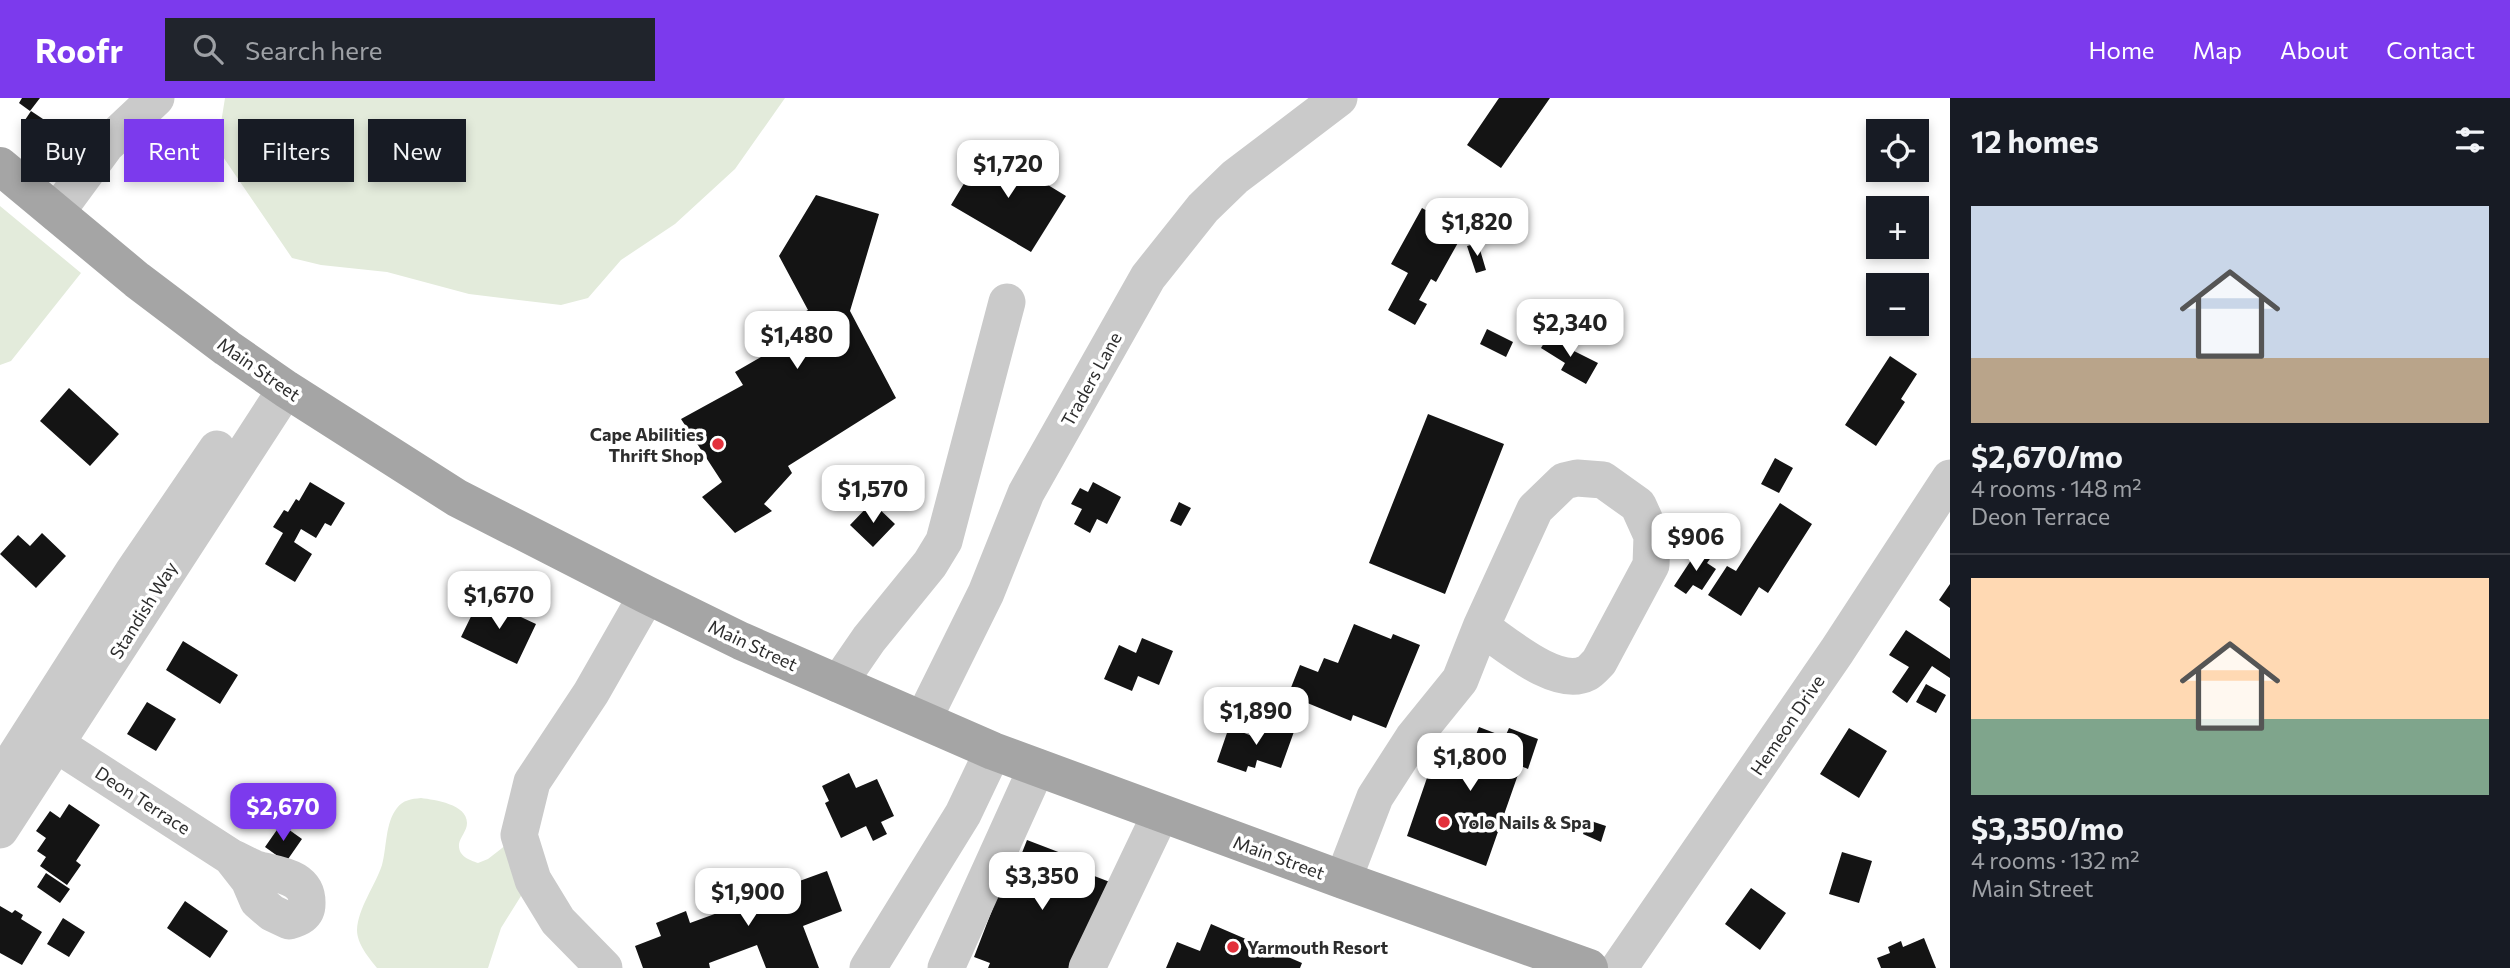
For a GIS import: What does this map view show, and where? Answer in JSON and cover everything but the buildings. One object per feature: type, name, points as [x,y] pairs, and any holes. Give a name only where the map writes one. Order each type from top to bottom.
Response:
[{"type":"main road","name":"Main Street","points":[[0,166],[137,280],[276,382],[457,498],[647,595],[741,641],[993,751],[1590,968]]},
{"type":"street","points":[[56,213],[106,145],[156,98]]},
{"type":"street","name":"Traders Lane","points":[[923,720],[986,593],[1026,493],[1148,277],[1203,208],[1235,177],[1339,98]]},
{"type":"street","points":[[838,684],[869,639],[930,564],[944,541],[1007,302]]},
{"type":"street","name":"Standish Way","points":[[3,807],[117,624],[276,382]]},
{"type":"street","points":[[1343,880],[1376,797],[1413,738],[1460,680],[1481,627],[1535,509],[1564,481],[1577,478],[1603,480],[1638,505],[1652,536],[1651,565],[1599,662],[1586,674],[1562,676],[1530,661],[1481,627]]},
{"type":"street","name":"Hemeon Drive","points":[[1619,968],[1822,674],[1950,478]]},
{"type":"street","points":[[604,968],[558,921],[533,880],[519,835],[532,782],[591,693],[647,595]]},
{"type":"street","name":"Standish Way","points":[[3,807],[56,744],[117,624]]},
{"type":"street","name":"Deon Terrace","points":[[56,744],[230,856]]},
{"type":"street","points":[[868,968],[964,811],[993,751]]},
{"type":"street","points":[[946,968],[1037,767]]},
{"type":"street","points":[[964,811],[1008,831]]},
{"type":"street","points":[[1087,968],[1161,813]]},
{"type":"green space","points":[[225,98],[785,98],[735,169],[675,224],[621,260],[588,298],[561,305],[469,294],[387,272],[321,265],[292,258],[240,182],[354,182],[354,119],[238,119],[238,179],[224,158],[224,119],[222,119]]},
{"type":"green space","points":[[0,206],[81,273],[11,361],[0,365]]},
{"type":"green space","points":[[421,798],[449,804],[462,811],[467,823],[459,848],[468,859],[478,863],[506,845],[526,888],[501,928],[488,968],[377,968],[359,940],[358,922],[382,865],[393,814],[399,805]]},
{"type":"place","name":"Cape Abilities Thrift Shop","points":[[718,444]]},
{"type":"place","name":"Yolo Nails & Spa","points":[[1444,822]]},
{"type":"place","name":"Yarmouth Resort","points":[[1233,947]]}]
